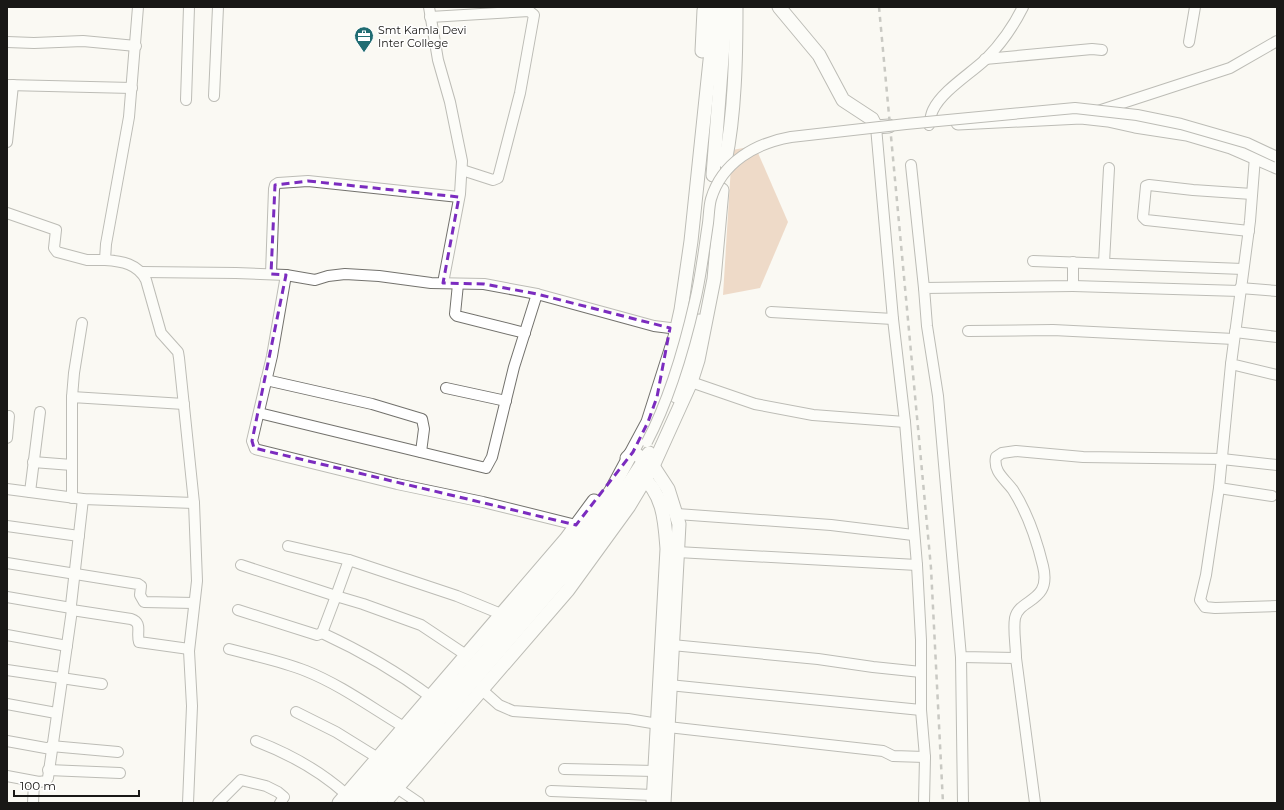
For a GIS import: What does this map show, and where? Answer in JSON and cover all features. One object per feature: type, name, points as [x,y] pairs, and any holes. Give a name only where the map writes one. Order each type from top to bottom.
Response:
[{"type":"main road","points":[[657,397],[659,378],[670,328],[682,257],[697,106],[704,7]]},
{"type":"main road","points":[[384,803],[568,590],[629,506],[636,472],[642,458],[648,422],[657,397],[682,310],[713,32],[712,7]]},
{"type":"main road","points":[[714,176],[724,32],[724,7]]},
{"type":"main road","points":[[724,162],[729,143],[736,39],[736,7]]},
{"type":"main road","points":[[779,7],[819,55],[843,100],[866,114],[872,119],[876,127],[1081,117],[1108,120],[1187,134],[1231,147],[1277,167]]},
{"type":"main road","points":[[368,803],[584,552],[636,472],[642,458],[691,382],[706,326],[714,279],[722,190]]},
{"type":"main road","points":[[346,800],[378,758],[576,525],[615,471],[642,458],[654,446],[681,384],[703,305],[712,232]]},
{"type":"main road","points":[[642,458],[668,489],[679,524],[672,538],[663,725],[664,803]]},
{"type":"main road","points":[[636,472],[659,498],[677,552],[670,685],[655,771],[653,799]]},
{"type":"main road","points":[[346,800],[472,667],[574,545],[612,491],[636,472]]},
{"type":"street","points":[[105,260],[106,244],[129,117],[138,7]]},
{"type":"street","points":[[186,100],[189,7]]},
{"type":"street","points":[[214,96],[218,7]]},
{"type":"street","points":[[428,7],[451,109],[462,170],[459,197],[443,283]]},
{"type":"street","points":[[929,125],[933,110],[941,98],[986,59],[1004,40],[1015,24],[1023,7]]},
{"type":"street","points":[[1189,42],[1195,7]]},
{"type":"street","points":[[430,17],[529,11],[534,15],[520,92],[498,178],[494,180],[462,170]]},
{"type":"street","points":[[7,42],[34,43],[83,41],[136,46]]},
{"type":"street","points":[[1081,117],[1230,68],[1277,42]]},
{"type":"street","points":[[986,59],[1092,49],[1102,50]]},
{"type":"street","points":[[7,142],[10,85],[132,88]]},
{"type":"street","points":[[642,458],[681,357],[696,299],[711,198],[729,168],[744,154],[759,145],[774,140],[791,137],[906,124],[1075,108],[1137,116],[1181,124],[1247,143],[1277,157]]},
{"type":"street","points":[[876,127],[892,319],[905,422],[917,565],[921,710],[925,757],[924,803]]},
{"type":"street","points":[[1255,157],[1249,231],[1234,335],[1219,488],[1206,575],[1200,600],[1202,604],[1215,608],[1277,606]]},
{"type":"street","points":[[911,165],[927,326],[938,396],[962,657],[963,803]]},
{"type":"street","points":[[1104,263],[1109,168]]},
{"type":"street","points":[[270,274],[274,189],[275,185],[278,183],[308,181],[459,197]]},
{"type":"street","points":[[1249,231],[1146,220],[1143,217],[1146,186],[1149,185],[1252,194]]},
{"type":"street","points":[[7,212],[56,230],[54,248],[56,252],[87,260],[105,260],[136,266],[142,272],[146,280],[161,333],[178,352],[194,503],[197,581],[189,649],[192,706],[188,803]]},
{"type":"street","points":[[1033,261],[1243,269]]},
{"type":"street","points":[[1073,262],[1073,286]]},
{"type":"street","points":[[142,272],[270,274],[315,280],[328,276],[345,274],[443,283],[484,284],[537,294],[646,324],[670,328]]},
{"type":"street","points":[[286,275],[266,380],[252,440],[254,448],[257,450],[576,525]]},
{"type":"street","points":[[458,284],[455,314],[457,316],[525,333]]},
{"type":"street","points":[[924,288],[1073,286],[1277,291]]},
{"type":"street","points":[[259,413],[486,468],[492,457],[506,401],[537,294]]},
{"type":"street","points":[[771,312],[892,319]]},
{"type":"street","points":[[72,498],[72,397],[74,373],[82,323]]},
{"type":"street","points":[[968,331],[1053,330],[1277,337]]},
{"type":"street","points":[[1231,364],[1277,375]]},
{"type":"street","points":[[266,380],[372,404],[422,419],[424,429],[420,452]]},
{"type":"street","points":[[691,382],[755,404],[813,415],[905,422]]},
{"type":"street","points":[[446,388],[506,401]]},
{"type":"street","points":[[72,397],[184,404]]},
{"type":"street","points":[[30,492],[40,412]]},
{"type":"street","points":[[7,438],[9,416]]},
{"type":"street","points":[[1035,803],[1016,658],[1015,617],[1019,611],[1040,593],[1044,587],[1044,567],[1025,513],[1017,496],[999,473],[995,462],[996,456],[1002,453],[1016,452],[1083,457],[1222,459],[1277,465]]},
{"type":"street","points":[[33,462],[72,465]]},
{"type":"street","points":[[1219,488],[1272,496]]},
{"type":"street","points":[[7,489],[83,499],[194,503]]},
{"type":"street","points":[[7,776],[34,782],[46,781],[71,609],[83,499]]},
{"type":"street","points":[[677,514],[831,525],[914,535]]},
{"type":"street","points":[[7,526],[79,536]]},
{"type":"street","points":[[288,546],[349,560],[457,596],[501,614]]},
{"type":"street","points":[[677,552],[917,565]]},
{"type":"street","points":[[322,633],[349,560]]},
{"type":"street","points":[[7,563],[138,584],[141,586],[140,595],[144,602],[194,603]]},
{"type":"street","points":[[241,565],[363,604],[421,625],[466,655]]},
{"type":"street","points":[[7,597],[131,619],[139,624],[138,642],[189,649]]},
{"type":"street","points":[[238,610],[317,635],[322,633],[385,665],[431,697]]},
{"type":"street","points":[[7,635],[66,646]]},
{"type":"street","points":[[672,645],[818,659],[921,672]]},
{"type":"street","points":[[229,649],[284,662],[307,671],[354,696],[404,728]]},
{"type":"street","points":[[962,657],[1016,658]]},
{"type":"street","points":[[7,670],[102,684]]},
{"type":"street","points":[[670,685],[921,710]]},
{"type":"street","points":[[481,689],[499,705],[513,711],[589,715],[883,751],[893,756],[925,757]]},
{"type":"street","points":[[7,704],[56,713]]},
{"type":"street","points":[[296,712],[336,732],[378,758]]},
{"type":"street","points":[[7,741],[51,747],[118,752]]},
{"type":"street","points":[[256,741],[307,764],[331,780],[346,800]]},
{"type":"street","points":[[564,769],[655,771]]},
{"type":"street","points":[[48,770],[120,773]]},
{"type":"street","points":[[218,803],[239,782],[244,780],[266,786],[278,792],[284,797],[280,803]]},
{"type":"street","points":[[33,803],[34,782]]},
{"type":"street","points":[[397,788],[419,803]]},
{"type":"street","points":[[551,791],[653,799]]},
{"type":"highlighted area","points":[[308,181],[459,197],[443,283],[484,284],[537,294],[670,328],[657,397],[648,422],[633,452],[576,525],[254,448],[252,441],[286,275],[271,274],[275,185]]},
{"type":"shaded area","points":[[755,146],[788,222],[760,288],[723,295],[732,150]]},
{"type":"railway","points":[[879,7],[931,568],[943,803]]},
{"type":"place","name":"Smt Kamla Devi Inter College","points":[[364,53]]}]
